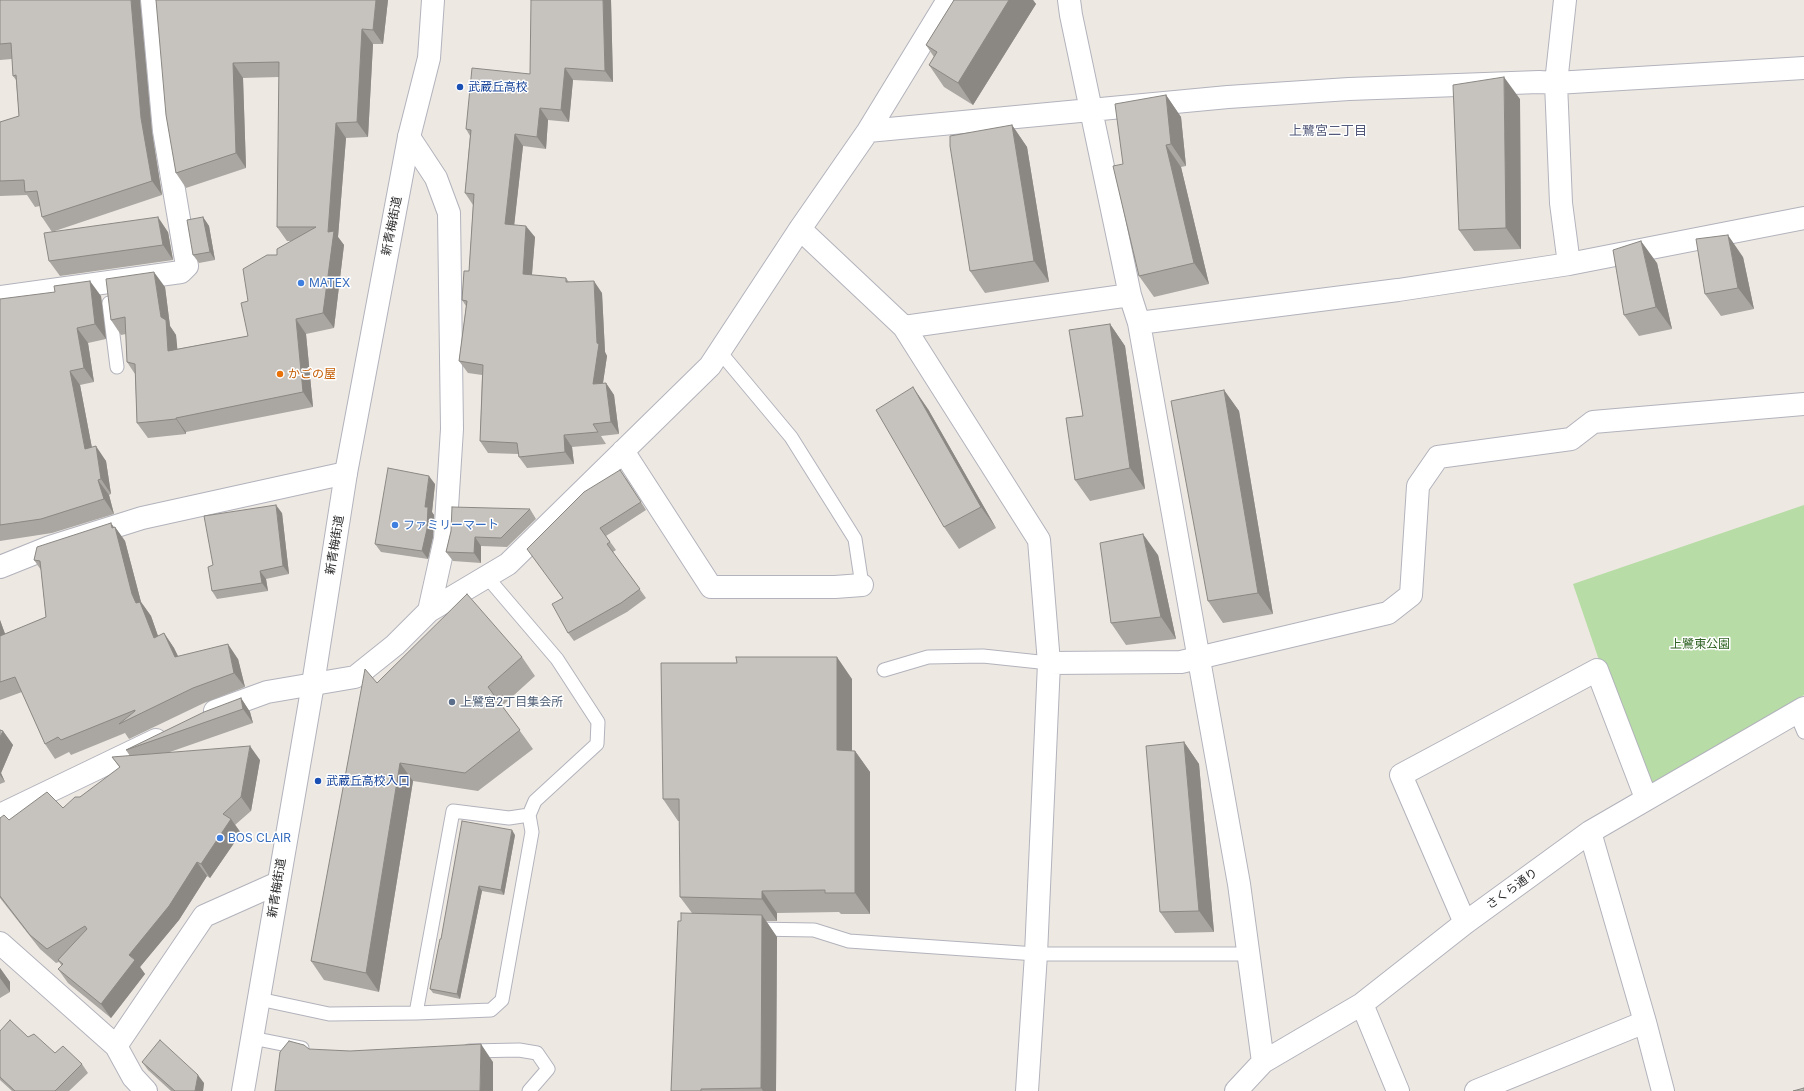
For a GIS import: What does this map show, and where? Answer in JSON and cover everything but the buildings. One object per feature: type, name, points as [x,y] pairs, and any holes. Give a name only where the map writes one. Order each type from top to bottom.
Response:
[{"type":"street","points":[[0,297],[181,272],[187,266],[164,131],[152,0]]},
{"type":"street","name":"新青梅街道","points":[[243,1091],[313,684],[346,473],[409,137],[429,58],[432,0]]},
{"type":"street","points":[[196,720],[267,692],[355,677],[395,645],[429,611],[508,564],[710,366],[800,229],[868,131],[948,0]]},
{"type":"street","points":[[1069,0],[1130,295],[1139,323],[1239,884],[1263,1062]]},
{"type":"street","points":[[1565,0],[1556,83],[1561,203],[1569,264]]},
{"type":"street","points":[[868,131],[1228,97],[1334,90],[1539,82],[1556,83],[1804,68]]},
{"type":"street","points":[[409,137],[436,178],[449,213],[452,429],[445,539],[429,611]]},
{"type":"street","points":[[1139,323],[1398,290],[1569,264],[1804,218]]},
{"type":"street","points":[[800,229],[904,327],[1039,540],[1049,663],[1036,954],[1027,1091]]},
{"type":"street","points":[[904,327],[1130,295]]},
{"type":"street","points":[[1049,663],[1181,662],[1388,613],[1411,595],[1418,486],[1438,457],[1571,438],[1593,422],[1804,404]]},
{"type":"street","points":[[623,451],[710,587],[835,587],[862,585]]},
{"type":"street","points":[[0,567],[50,547],[142,518],[346,473]]},
{"type":"street","points":[[1465,923],[1401,775],[1597,670],[1646,798]]},
{"type":"street","name":"さくら通り","points":[[1236,1091],[1263,1062],[1362,1004],[1465,923],[1590,832],[1646,798],[1801,717]]},
{"type":"street","points":[[0,815],[175,730]]},
{"type":"street","points":[[1590,832],[1645,1022],[1663,1091]]},
{"type":"street","points":[[116,1046],[204,916],[278,883]]},
{"type":"street","points":[[0,943],[116,1046],[135,1086]]},
{"type":"street","points":[[1362,1004],[1398,1091]]},
{"type":"street","points":[[1476,1091],[1645,1022]]},
{"type":"lane","points":[[107,282],[117,367]]},
{"type":"lane","points":[[720,352],[791,437],[855,539],[862,585]]},
{"type":"lane","points":[[259,999],[329,1014],[491,1010],[502,1000],[532,832],[528,815],[535,801],[597,744],[598,722],[557,659],[487,577]]},
{"type":"lane","points":[[884,670],[928,657],[983,656],[1049,663]]},
{"type":"lane","points":[[416,1013],[453,811],[509,818],[528,815]]},
{"type":"lane","points":[[745,928],[814,930],[849,941],[1036,954],[1249,954]]},
{"type":"lane","points":[[252,1038],[315,1050]]},
{"type":"lane","points":[[456,1051],[519,1050],[537,1053],[548,1069],[529,1091]]},
{"type":"green space","name":"上鷺東公園","points":[[1804,505],[1804,695],[1650,787],[1600,663],[1573,584]]},
{"type":"place","name":"武蔵丘高校","points":[[460,87]]},
{"type":"place","name":"MATEX","points":[[301,283]]},
{"type":"place","name":"かごの屋","points":[[280,374]]},
{"type":"place","name":"ファミリーマート","points":[[395,525]]},
{"type":"place","name":"上鷺宮2丁目集会所","points":[[452,702]]},
{"type":"place","name":"武蔵丘高校入口","points":[[318,781]]},
{"type":"place","name":"BOS CLAIR","points":[[220,838]]},
{"type":"district","name":"上鷺宮二丁目","points":[[1328,131]]}]
